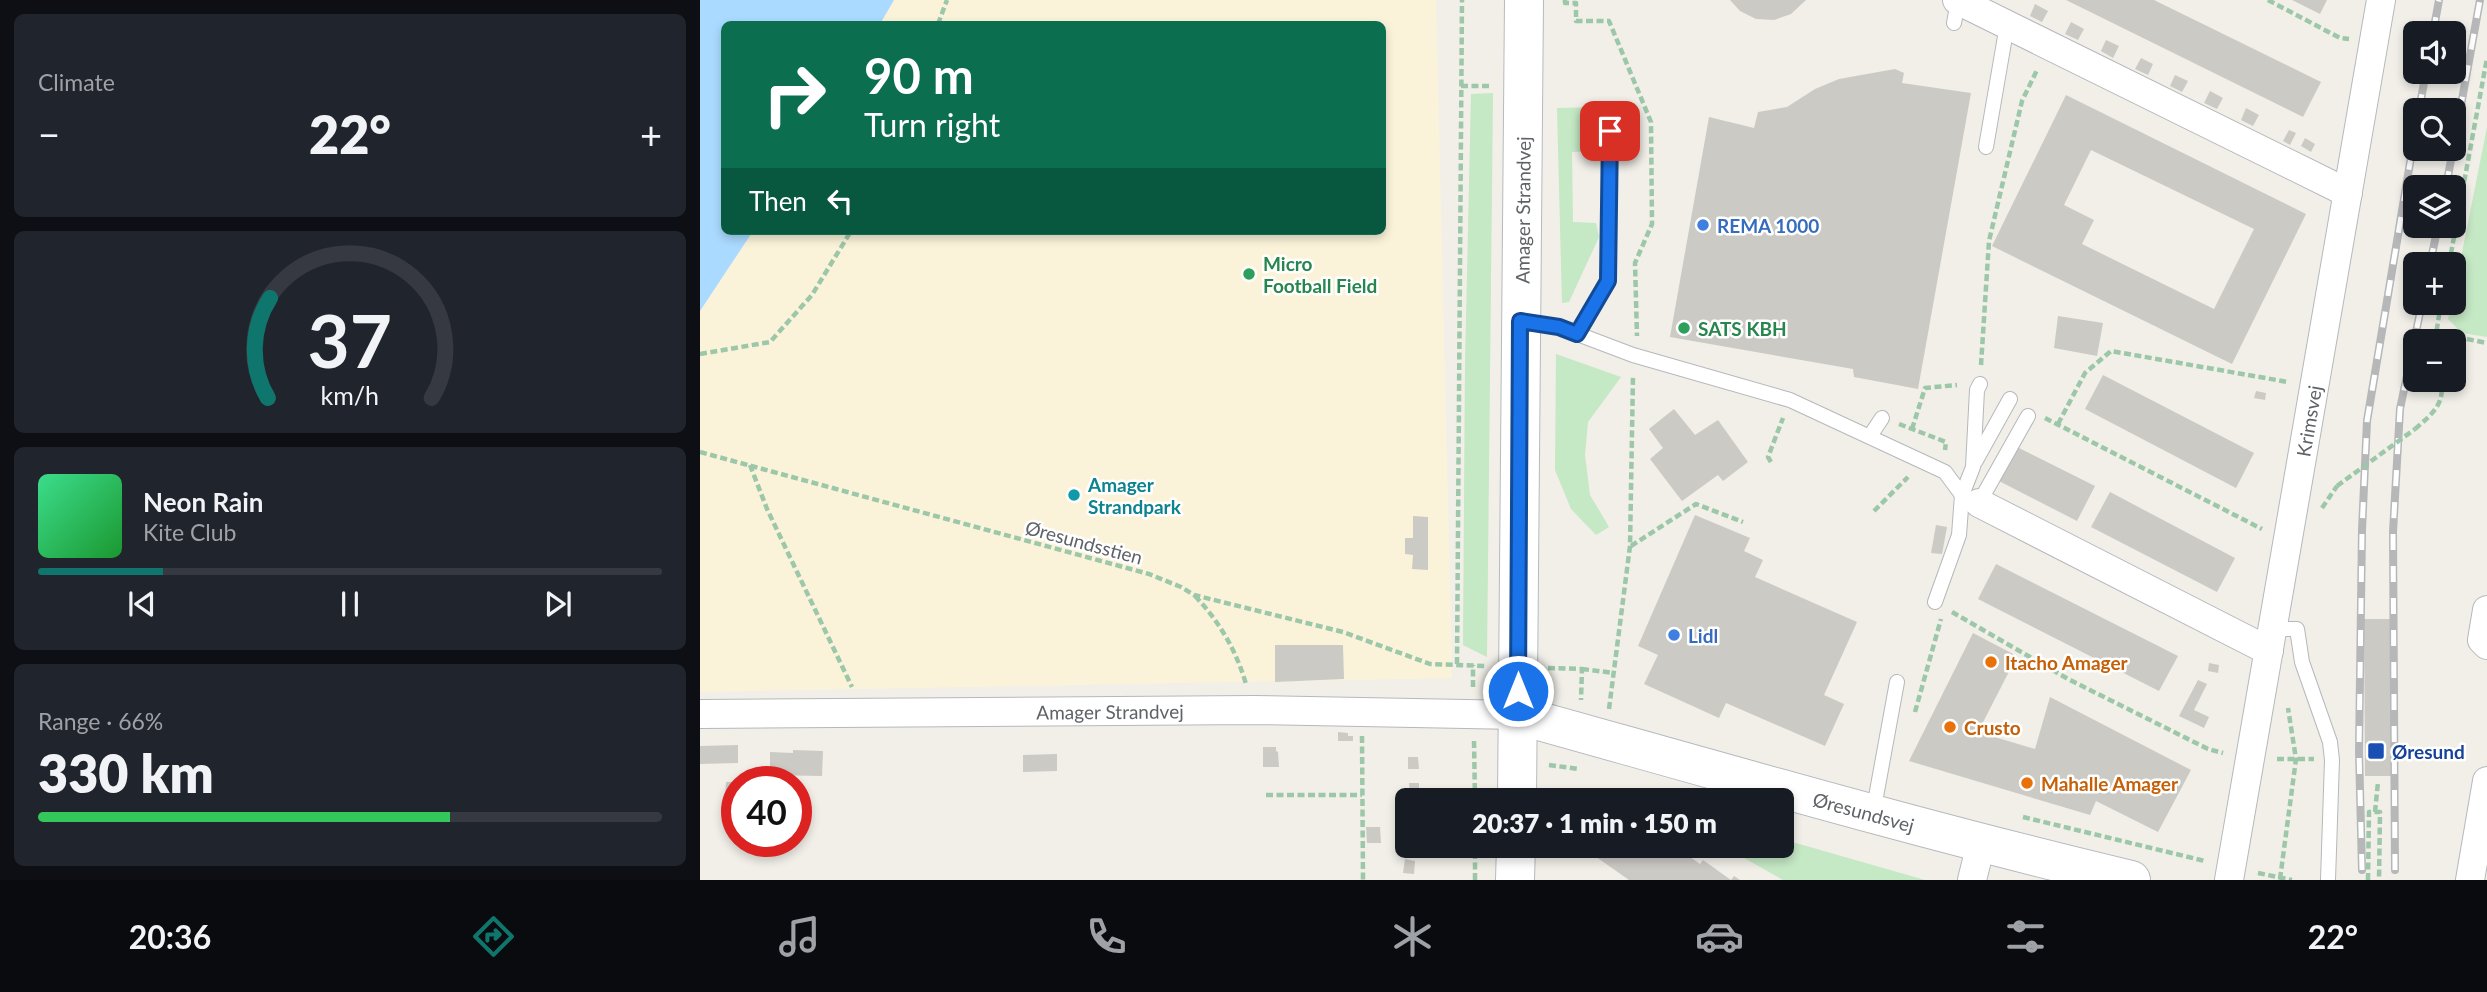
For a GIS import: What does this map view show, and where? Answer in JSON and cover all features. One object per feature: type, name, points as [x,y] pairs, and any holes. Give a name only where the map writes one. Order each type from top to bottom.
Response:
[{"type":"street","name":"Amager Strandvej","points":[[1517,788],[1524,0]]},
{"type":"street","name":"Krimsvej","points":[[2229,880],[2381,0]]},
{"type":"street","points":[[1956,8],[2007,25],[2348,193]]},
{"type":"street","points":[[1971,499],[2271,640]]},
{"type":"street","points":[[2485,642],[2487,610]]},
{"type":"street","name":"Amager Strandvej","points":[[700,714],[1254,710],[1518,715]]},
{"type":"street","name":"Øresundsvej","points":[[1518,715],[1872,815],[1977,862],[2131,880]]},
{"type":"street","points":[[2470,880],[2487,781]]},
{"type":"street","points":[[1516,858],[1516,880]]},
{"type":"lane","points":[[1986,147],[2007,25]]},
{"type":"lane","points":[[1577,334],[1608,281],[1610,131]]},
{"type":"lane","points":[[1520,321],[1559,327],[1633,355],[1790,400],[1945,472],[1971,499]]},
{"type":"lane","points":[[1935,602],[1971,499],[1977,390],[1980,384]]},
{"type":"lane","points":[[1973,467],[2010,400]]},
{"type":"lane","points":[[1971,499],[2028,416]]},
{"type":"lane","points":[[1870,436],[1882,418]]},
{"type":"lane","points":[[2271,640],[2297,629],[2302,662],[2330,742],[2332,760],[2328,880]]},
{"type":"lane","points":[[1872,815],[1897,682]]},
{"type":"path","points":[[939,21],[947,0]]},
{"type":"path","name":"Øresundsstien","points":[[700,452],[1149,574],[1194,595],[1343,632],[1430,664],[1457,664],[1462,0]]},
{"type":"path","points":[[2268,0],[2340,38],[2374,43]]},
{"type":"path","points":[[1980,384],[1989,241],[2022,102],[2049,46]]},
{"type":"path","points":[[2451,252],[2487,58]]},
{"type":"path","points":[[700,354],[770,342],[812,295],[849,235]]},
{"type":"path","points":[[2466,339],[2487,343]]},
{"type":"path","points":[[2058,425],[2085,373],[2111,351],[2315,386]]},
{"type":"path","points":[[1609,710],[1630,546],[1633,355]]},
{"type":"path","points":[[1912,429],[1925,387],[1952,384]]},
{"type":"path","points":[[2337,486],[2415,429],[2440,405],[2441,392]]},
{"type":"path","points":[[1771,462],[1768,457],[1790,400]]},
{"type":"path","points":[[2010,400],[2288,541]]},
{"type":"path","points":[[1874,511],[1924,462]]},
{"type":"path","points":[[750,465],[767,509],[853,688],[851,713]]},
{"type":"path","points":[[1630,546],[1696,504],[1743,522]]},
{"type":"path","points":[[1194,595],[1213,614],[1227,637],[1242,670],[1254,710]]},
{"type":"path","points":[[1912,722],[1944,608],[2068,679],[2208,749],[2250,759],[2332,760]]},
{"type":"path","points":[[1582,670],[1614,673]]},
{"type":"path","points":[[2280,880],[2296,759],[2288,705]]},
{"type":"path","points":[[1362,736],[1363,880]]},
{"type":"path","points":[[1475,788],[1475,758],[1577,768],[1590,772]]},
{"type":"path","points":[[2375,812],[2378,782]]},
{"type":"path","points":[[1266,795],[1362,795]]},
{"type":"path","points":[[2368,880],[2369,812],[2380,812],[2379,880]]},
{"type":"path","points":[[1475,858],[1475,880]]},
{"type":"green space","points":[[1493,93],[1487,657],[1463,645],[1465,364],[1471,94]]},
{"type":"green space","points":[[1599,107],[1600,151],[1572,152],[1573,222],[1596,223],[1599,237],[1569,302],[1562,303],[1557,108]]},
{"type":"green space","points":[[2487,127],[2487,337],[2466,334],[2466,329],[2458,329],[2448,319],[2449,315],[2466,315],[2466,252],[2462,252]]},
{"type":"green space","points":[[1556,354],[1621,377],[1588,422],[1585,455],[1590,495],[1609,527],[1596,535],[1571,509],[1555,470]]},
{"type":"green space","points":[[1794,842],[1925,880],[1783,880],[1744,858],[1794,858]]},
{"type":"sand","name":"Amager Strandpark","points":[[894,0],[1436,0],[1452,678],[700,692],[700,311],[750,235],[1386,235],[1386,21],[882,21]]},
{"type":"water","points":[[700,0],[894,0],[882,21],[721,21],[721,235],[750,235],[700,311]]},
{"type":"building","points":[[1730,0],[1806,0],[1791,14],[1774,20],[1756,19],[1740,11]]},
{"type":"building","points":[[2066,0],[2154,0],[2321,82],[2303,117]]},
{"type":"building","points":[[2292,0],[2327,0],[2320,14]]},
{"type":"building","points":[[2035,4],[2048,11],[2042,22],[2030,16]]},
{"type":"building","points":[[2071,22],[2084,29],[2078,40],[2065,34]]},
{"type":"building","points":[[2106,40],[2119,46],[2113,58],[2101,51]]},
{"type":"building","points":[[2141,58],[2153,64],[2148,75],[2135,69]]},
{"type":"building","points":[[1895,69],[1904,73],[1902,83],[1971,93],[1918,389],[1854,377],[1853,369],[1670,337],[1709,117],[1754,128],[1758,112],[1787,107],[1815,89],[1839,79]]},
{"type":"building","points":[[2175,75],[2188,81],[2182,92],[2170,86]]},
{"type":"building","points":[[2210,91],[2223,98],[2217,109],[2204,103]]},
{"type":"building","points":[[2066,95],[2306,214],[2232,364],[1992,246]],"holes":[[[2091,150],[2254,229],[2214,309],[2082,244],[2094,220],[2064,205]]]},
{"type":"building","points":[[2246,108],[2259,115],[2253,126],[2241,120]]},
{"type":"building","points":[[2289,130],[2296,133],[2290,145],[2283,141]]},
{"type":"building","points":[[2305,138],[2315,144],[2311,152],[2301,146]]},
{"type":"building","points":[[2058,316],[2103,323],[2097,356],[2054,348]]},
{"type":"building","points":[[2103,375],[2254,453],[2236,488],[2085,409]]},
{"type":"building","points":[[2256,391],[2266,393],[2265,400],[2254,398]]},
{"type":"building","points":[[1674,409],[1695,435],[1718,420],[1748,462],[1723,481],[1718,475],[1682,501],[1650,459],[1663,448],[1649,429]]},
{"type":"building","points":[[2017,447],[2095,486],[2077,521],[1999,481]]},
{"type":"building","points":[[2110,492],[2235,558],[2217,592],[2091,527]]},
{"type":"building","points":[[1695,515],[1750,538],[1744,551],[1763,560],[1755,577],[1857,622],[1824,695],[1844,704],[1825,746],[1726,703],[1719,718],[1644,684],[1658,655],[1638,646]]},
{"type":"building","points":[[1413,516],[1428,517],[1428,570],[1412,569],[1413,555],[1405,554],[1405,538],[1413,538]]},
{"type":"building","points":[[1936,525],[1947,527],[1942,554],[1931,553]]},
{"type":"building","points":[[1996,564],[2178,656],[2159,691],[1978,599]]},
{"type":"building","points":[[2364,619],[2391,619],[2392,776],[2365,776]]},
{"type":"building","points":[[1973,633],[2017,656],[1978,732],[2035,749],[2050,697],[2191,770],[2158,832],[2096,801],[2090,815],[1909,761]]},
{"type":"building","points":[[1275,645],[1343,645],[1344,679],[1275,682]]},
{"type":"building","points":[[2209,663],[2219,665],[2218,673],[2208,671]]},
{"type":"building","points":[[2198,680],[2207,684],[2194,710],[2209,717],[2204,728],[2179,716]]},
{"type":"building","points":[[1338,732],[1353,736],[1353,741],[1338,741]]},
{"type":"building","points":[[738,745],[738,763],[700,764],[700,746]]},
{"type":"building","points":[[1263,747],[1276,747],[1279,767],[1263,767]]},
{"type":"building","points":[[793,750],[823,751],[822,776],[812,776],[812,766],[770,766],[770,752],[793,753]]},
{"type":"building","points":[[1057,754],[1057,771],[1023,772],[1023,755]]},
{"type":"building","points":[[1408,757],[1418,757],[1419,769],[1408,769]]},
{"type":"building","points":[[1409,783],[1419,783],[1419,788],[1409,788]]},
{"type":"building","points":[[1366,827],[1380,827],[1381,843],[1367,843]]},
{"type":"building","points":[[1598,858],[1691,858],[1700,864],[1703,860],[1731,880],[1629,880]]},
{"type":"building","points":[[1405,859],[1415,861],[1414,874],[1403,873]]},
{"type":"railway","points":[[2435,21],[2439,0]]},
{"type":"railway","points":[[2462,98],[2480,0]]},
{"type":"railway","points":[[2421,98],[2424,84]]},
{"type":"railway","points":[[2362,870],[2359,751],[2362,530],[2367,421],[2410,161]]},
{"type":"railway","points":[[2448,175],[2451,161]]},
{"type":"railway","points":[[2433,252],[2435,238]]},
{"type":"railway","points":[[2395,870],[2393,532],[2400,409],[2420,315]]},
{"type":"place","name":"REMA 1000","points":[[1703,225]]},
{"type":"place","name":"Micro Football Field","points":[[1249,274]]},
{"type":"place","name":"SATS KBH","points":[[1684,328]]},
{"type":"place","name":"Amager Strandpark","points":[[1074,495]]},
{"type":"place","name":"Lidl","points":[[1674,635]]},
{"type":"place","name":"Itacho Amager","points":[[1991,662]]},
{"type":"place","name":"Crusto","points":[[1950,727]]},
{"type":"place","name":"Øresund","points":[[2376,751]]},
{"type":"place","name":"Mahalle Amager","points":[[2027,783]]},
{"type":"route","points":[[1518,691],[1520,321],[1559,327],[1577,334],[1608,281],[1610,131]]}]
